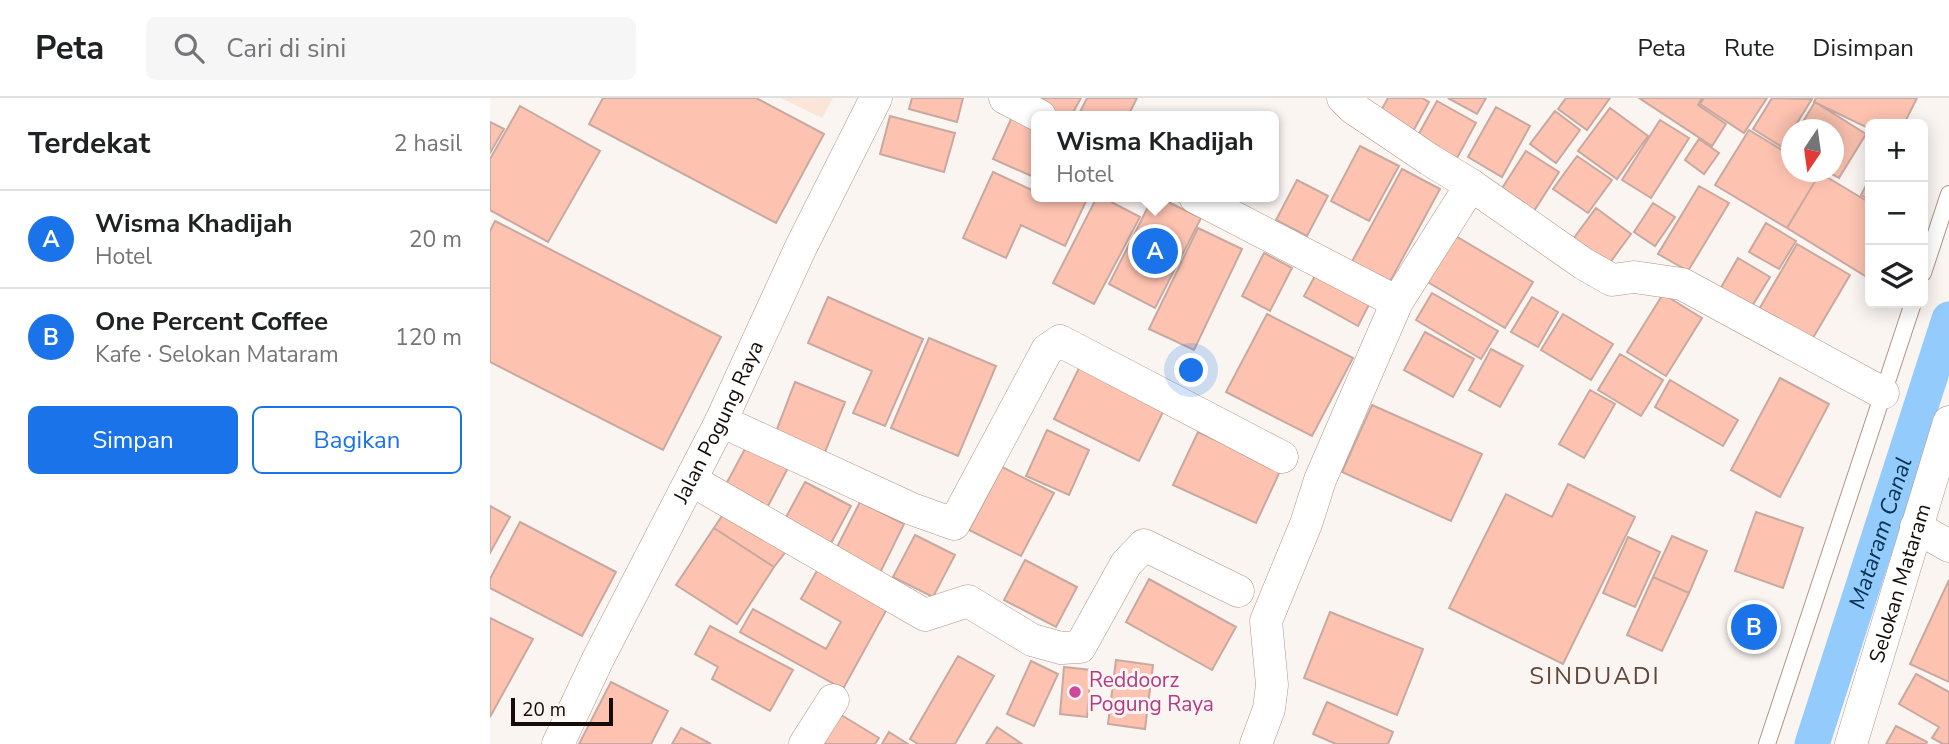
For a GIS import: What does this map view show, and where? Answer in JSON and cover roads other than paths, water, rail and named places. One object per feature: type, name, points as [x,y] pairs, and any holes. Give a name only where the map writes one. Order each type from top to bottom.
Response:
[{"type":"street","name":"Jalan Pogung Raya","points":[[558,744],[598,659],[721,421],[801,247],[876,98]]},
{"type":"street","points":[[1004,98],[1031,112]]},
{"type":"street","points":[[1343,98],[1364,116],[1612,280],[1634,277],[1682,284],[1883,394]]},
{"type":"street","points":[[1256,744],[1269,709],[1272,685],[1266,621],[1306,524],[1320,480],[1397,302],[1471,185]]},
{"type":"street","points":[[1205,202],[1397,302]]},
{"type":"street","points":[[721,421],[912,509],[954,524],[1047,350],[1060,341],[1283,457]]},
{"type":"street","name":"Selokan Mataram","points":[[1851,744],[1949,422]]},
{"type":"street","points":[[691,480],[925,615],[968,601],[1032,640],[1061,649],[1080,647],[1126,564],[1144,545],[1238,591]]},
{"type":"street","points":[[1916,527],[1949,545]]},
{"type":"street","points":[[805,744],[832,700]]},
{"type":"lane","points":[[1928,258],[1949,194]]},
{"type":"lane","points":[[1767,744],[1911,308]]},
{"type":"waterway","name":"Mataram Canal","points":[[1812,744],[1949,319]]},
{"type":"place","name":"Wisma Khadijah","points":[[1155,251]]},
{"type":"place","name":"One Percent Coffee","points":[[1754,627]]},
{"type":"place","name":"Reddoorz Pogung Raya","points":[[1075,692]]},
{"type":"district","name":"SINDUADI","points":[[1595,676]]}]
